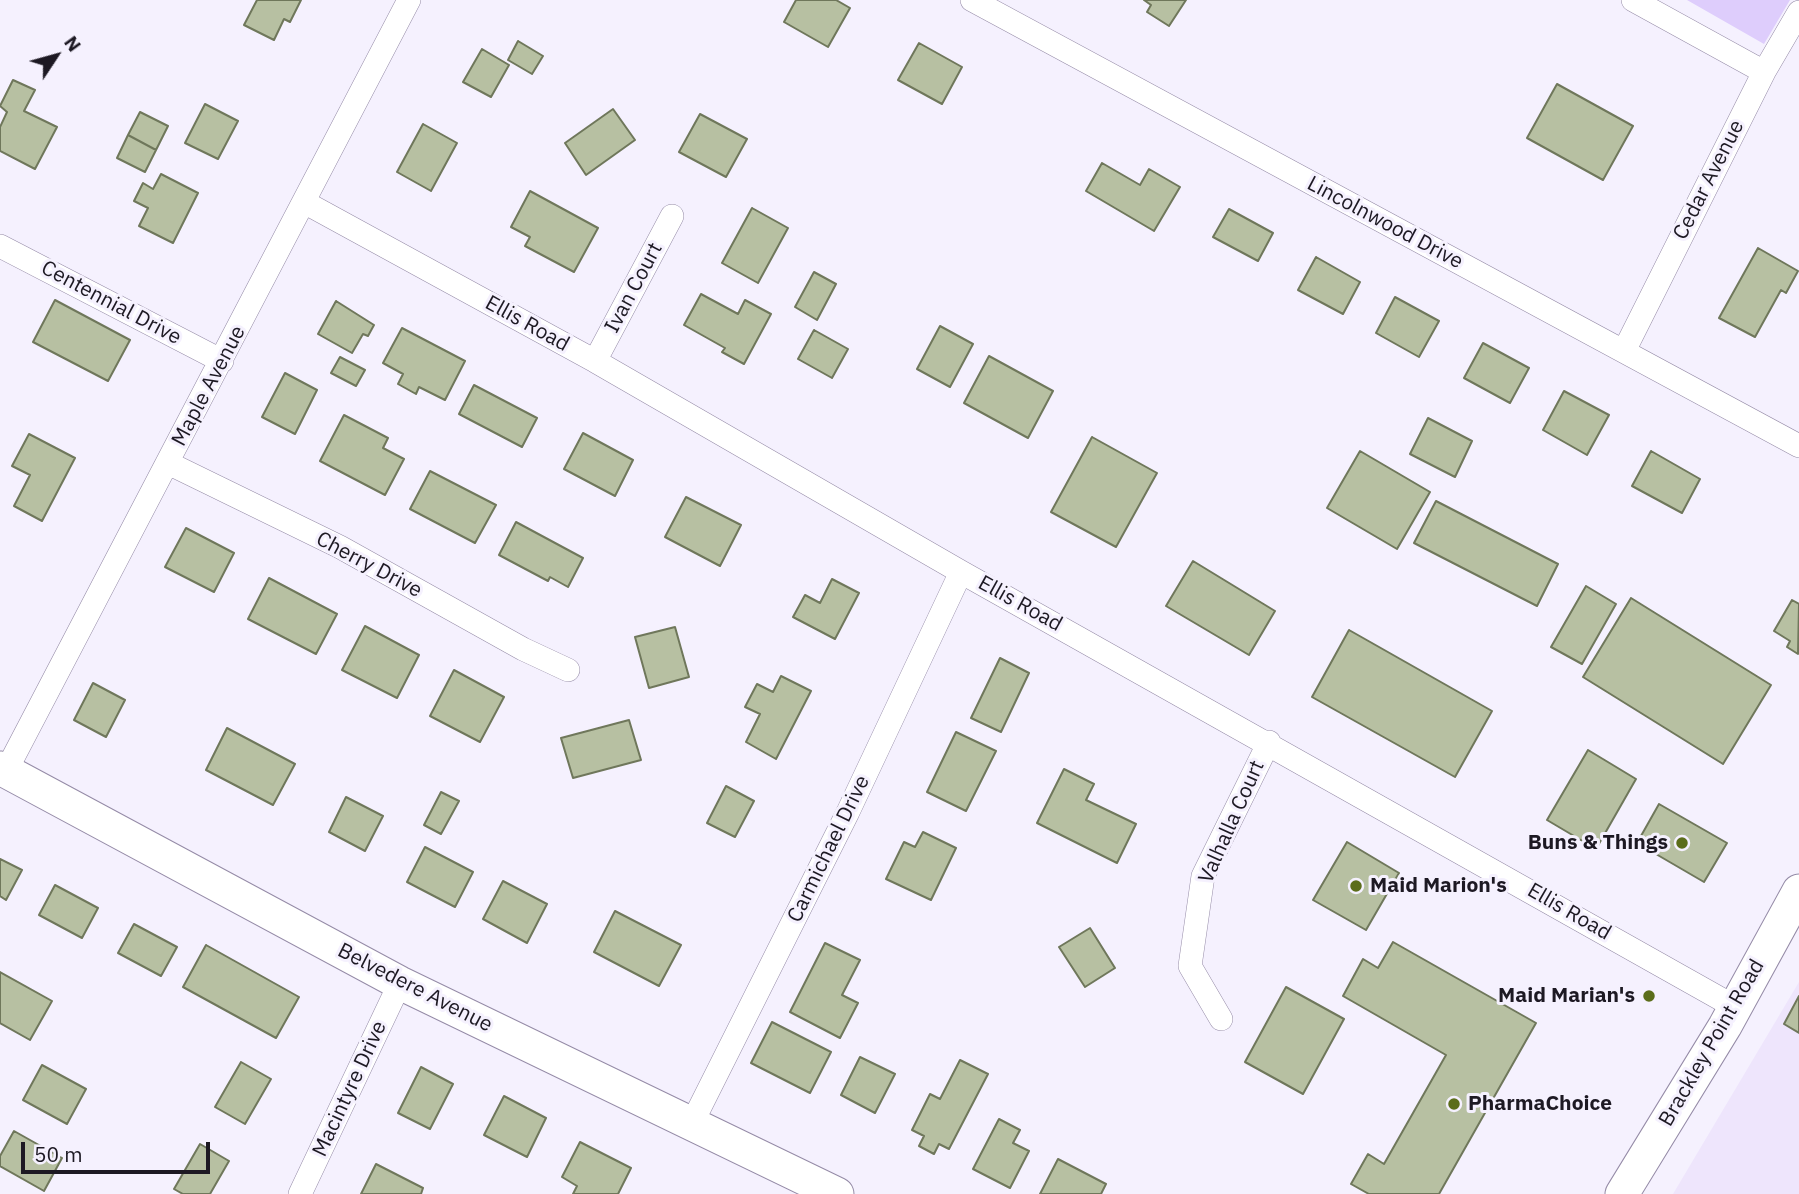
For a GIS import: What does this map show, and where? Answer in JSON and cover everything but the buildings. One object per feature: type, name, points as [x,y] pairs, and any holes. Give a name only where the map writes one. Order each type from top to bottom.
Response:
[{"type":"main road","name":"Belvedere Avenue","points":[[3,770],[400,983],[837,1194]]},
{"type":"main road","name":"Brackley Point Road","points":[[1622,1194],[1735,1007],[1799,891]]},
{"type":"street","name":"Maple Avenue","points":[[3,770],[222,361],[409,0]]},
{"type":"street","name":"Lincolnwood Drive","points":[[972,0],[1799,446]]},
{"type":"street","points":[[1633,0],[1764,72]]},
{"type":"street","name":"Cedar Avenue","points":[[1624,351],[1764,72],[1799,12]]},
{"type":"street","name":"Ellis Road","points":[[304,202],[595,361],[961,572],[1269,742],[1735,1007]]},
{"type":"street","name":"Ivan Court","points":[[595,361],[672,216]]},
{"type":"street","name":"Centennial Drive","points":[[0,246],[222,361]]},
{"type":"street","name":"Cherry Drive","points":[[168,463],[340,547],[523,649],[568,670]]},
{"type":"street","name":"Carmichael Drive","points":[[692,1123],[848,812],[961,572]]},
{"type":"street","name":"Valhalla Court","points":[[1221,1019],[1190,965],[1203,877],[1269,742]]},
{"type":"street","name":"Macintyre Drive","points":[[300,1194],[400,983]]},
{"type":"shaded area","points":[[1687,0],[1790,0],[1764,44]]},
{"type":"shaded area","points":[[1799,982],[1799,1194],[1673,1194]]},
{"type":"place","name":"Buns & Things","points":[[1682,843]]},
{"type":"place","name":"Maid Marion's","points":[[1356,886]]},
{"type":"place","name":"Maid Marian's","points":[[1649,996]]},
{"type":"place","name":"PharmaChoice","points":[[1454,1104]]}]
